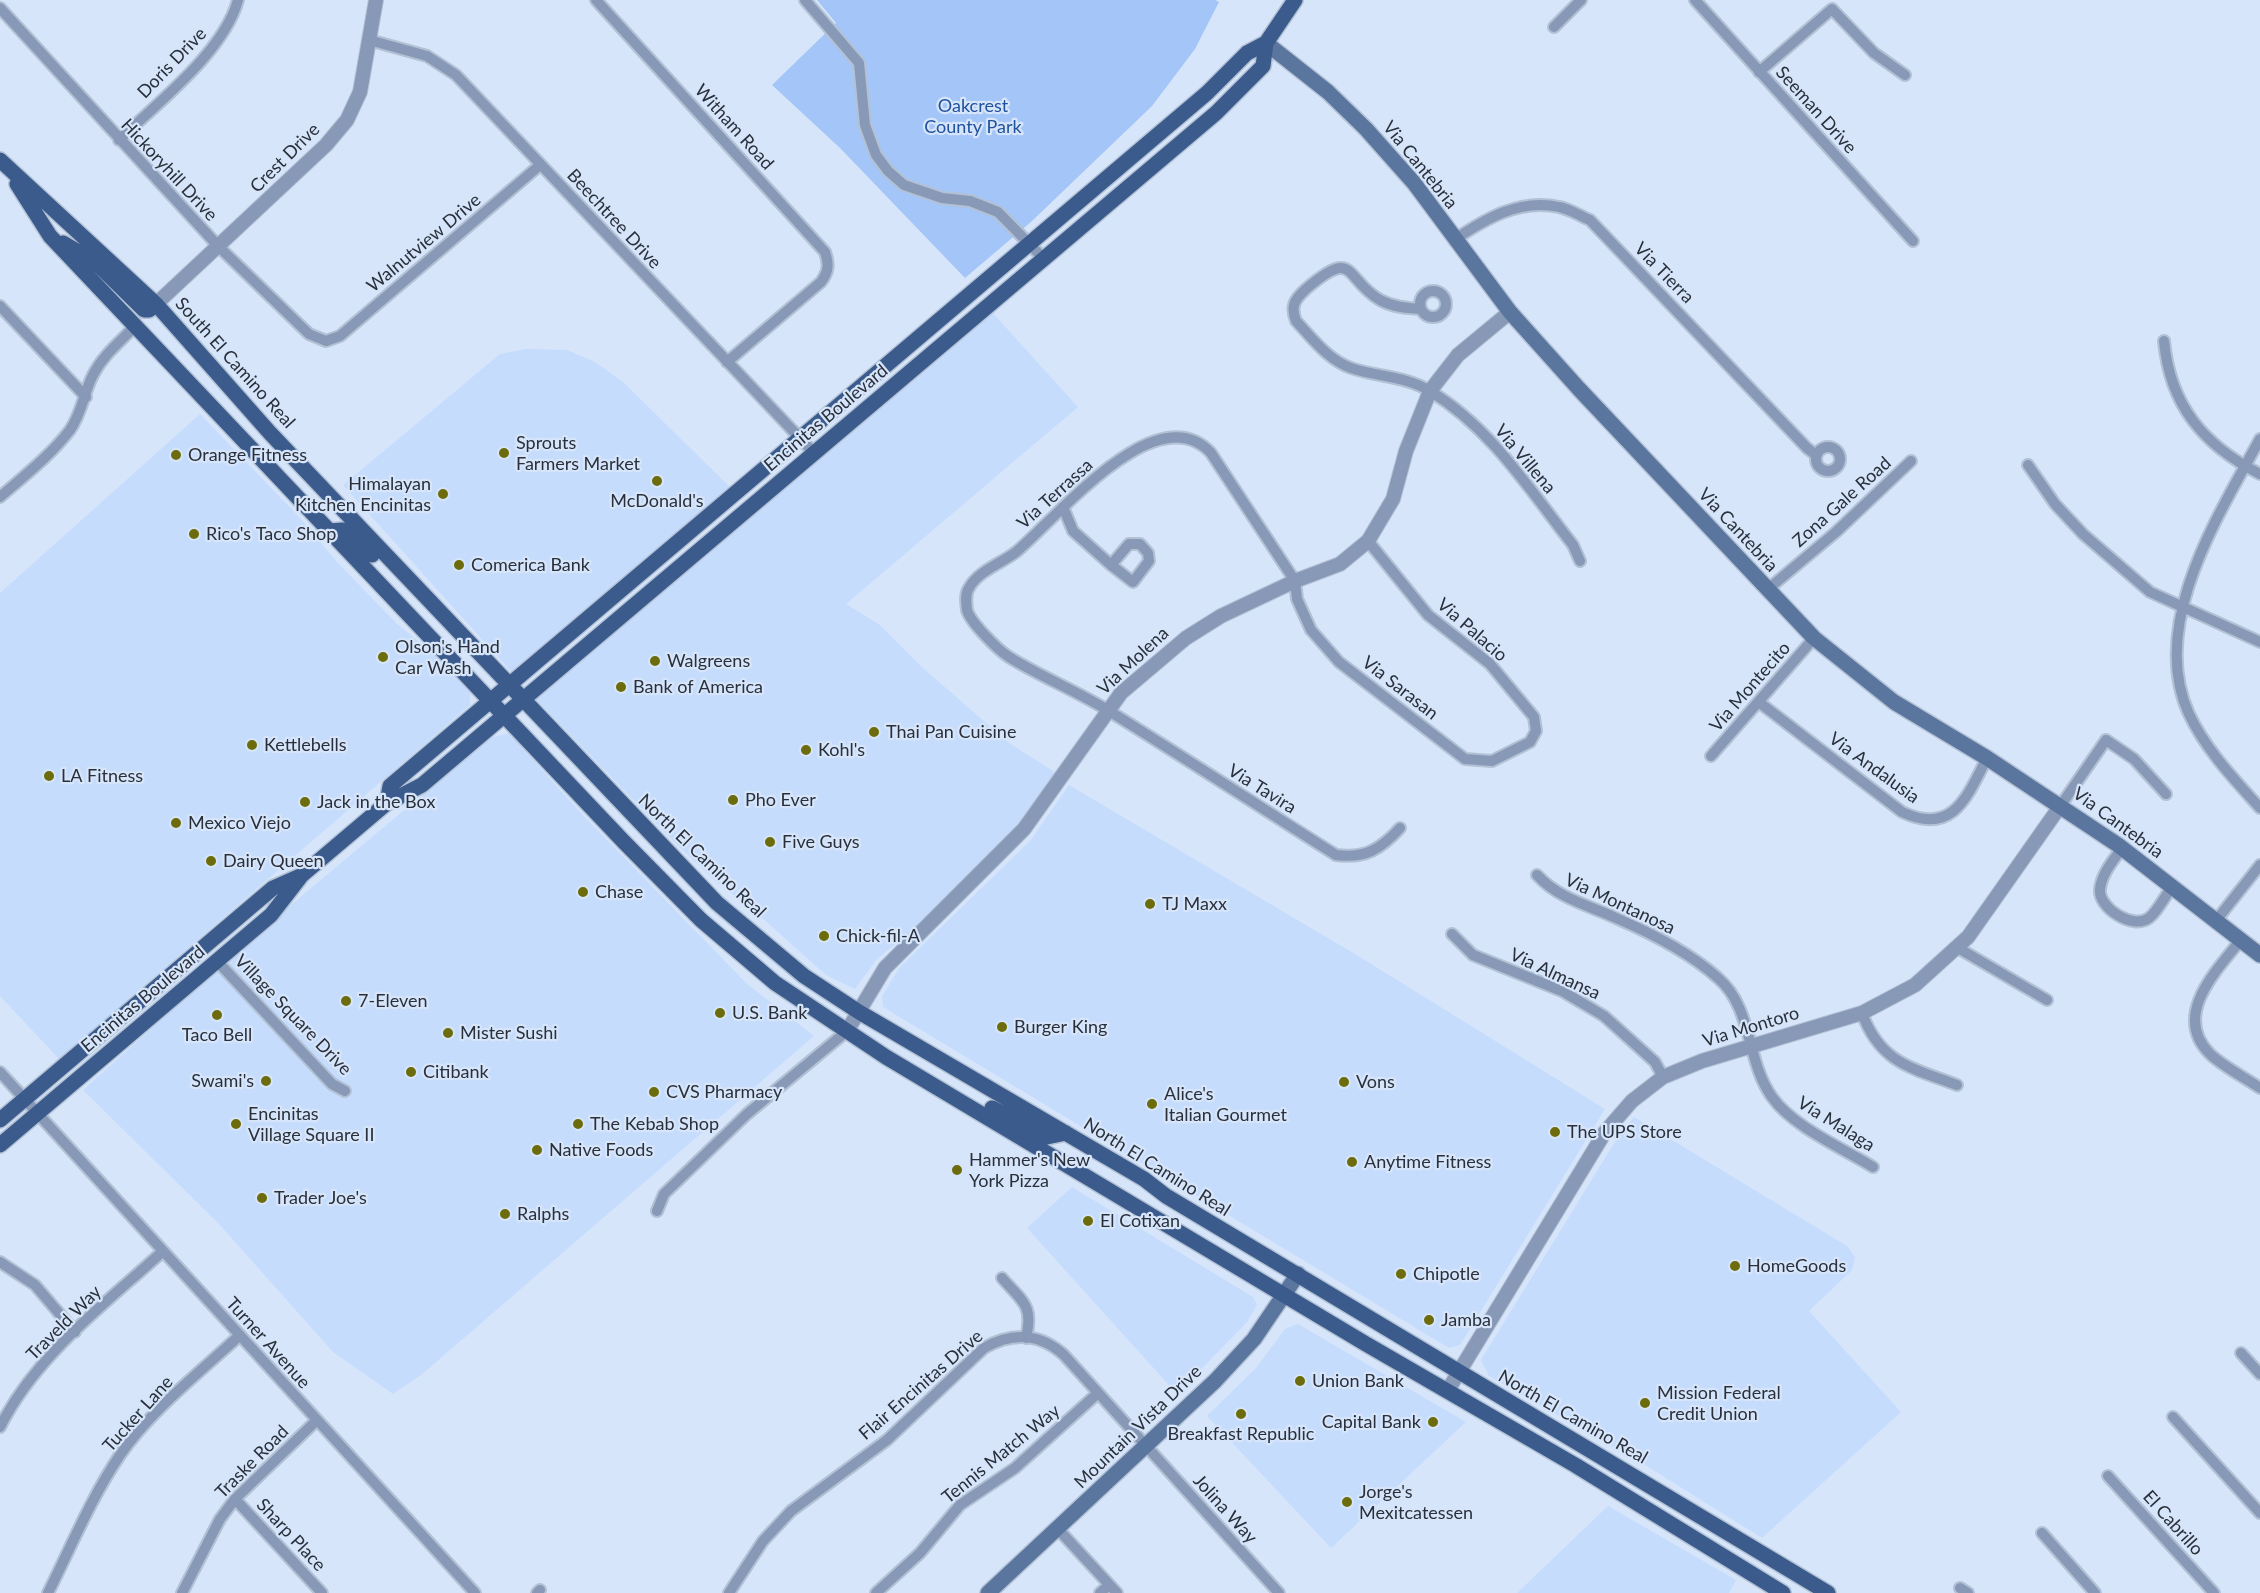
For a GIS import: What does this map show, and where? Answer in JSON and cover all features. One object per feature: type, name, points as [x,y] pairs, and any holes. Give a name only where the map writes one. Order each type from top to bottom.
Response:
[{"type":"main road","name":"Encinitas Boulevard","points":[[0,1145],[271,915],[302,875],[387,803],[422,785],[505,716],[1247,85],[1263,66],[1266,44],[1295,0]]},
{"type":"main road","name":"Encinitas Boulevard","points":[[387,803],[390,786],[1207,93],[1247,53],[1266,44]]},
{"type":"main road","name":"Via Cantebria","points":[[1266,44],[1328,92],[1366,129],[1414,183],[1454,240],[1510,312],[1579,389],[1814,638],[1894,702],[2061,805],[2122,848],[2260,955]]},
{"type":"main road","name":"South El Camino Real","points":[[3,163],[50,236],[505,716]]},
{"type":"main road","name":"South El Camino Real","points":[[3,163],[156,304],[270,433],[524,700]]},
{"type":"main road","points":[[50,236],[94,261],[144,310],[156,304]]},
{"type":"main road","points":[[680,568],[693,545],[730,513],[727,501]]},
{"type":"main road","points":[[330,531],[343,530],[383,567],[400,571]]},
{"type":"main road","name":"North El Camino Real","points":[[524,700],[717,903],[818,985],[859,1012],[1066,1133],[1828,1593]]},
{"type":"main road","points":[[505,716],[701,920],[775,982],[847,1031],[969,1105],[1584,1471],[1783,1593]]},
{"type":"main road","points":[[656,875],[670,870],[705,903],[717,903]]},
{"type":"main road","name":"Encinitas Boulevard","points":[[0,1120],[273,888],[302,875]]},
{"type":"main road","points":[[724,939],[745,937],[799,980],[818,985]]},
{"type":"main road","points":[[969,1105],[988,1106],[1047,1137],[1066,1133]]},
{"type":"main road","name":"Mountain Vista Drive","points":[[988,1593],[1146,1448],[1254,1340],[1298,1274]]},
{"type":"main road","points":[[1584,1471],[1605,1470],[1651,1494],[1663,1493]]},
{"type":"street","name":"Doris Drive","points":[[119,140],[210,51],[227,27],[238,0]]},
{"type":"street","name":"Crest Drive","points":[[156,304],[326,145],[347,120],[360,92],[376,0]]},
{"type":"street","name":"Witham Road","points":[[596,0],[825,252],[828,262],[827,273],[821,282],[727,362]]},
{"type":"street","points":[[805,0],[859,63],[865,125],[876,155],[888,171],[904,184],[942,198],[970,201],[998,212],[1044,259]]},
{"type":"street","points":[[1554,27],[1581,0]]},
{"type":"street","name":"Seeman Drive","points":[[1695,0],[1913,241]]},
{"type":"street","name":"Hickoryhill Drive","points":[[0,8],[219,247],[309,334],[326,341]]},
{"type":"street","points":[[1760,72],[1832,9],[1874,53],[1905,75]]},
{"type":"street","name":"Beechtree Drive","points":[[369,40],[427,56],[456,75],[814,453]]},
{"type":"street","name":"Walnutview Drive","points":[[326,341],[340,336],[540,165]]},
{"type":"street","name":"Via Tierra","points":[[1454,240],[1486,219],[1525,206],[1561,207],[1590,220],[1816,455]]},
{"type":"street","name":"Via Villena","points":[[1421,309],[1398,308],[1378,299],[1350,270],[1340,268],[1326,272],[1293,304],[1296,321],[1335,360],[1351,368],[1411,382],[1430,391],[1491,440],[1573,545],[1580,561]]},
{"type":"street","points":[[0,306],[86,397]]},
{"type":"street","name":"Via Molena","points":[[847,1031],[885,968],[1024,829],[1107,710],[1161,657],[1221,616],[1295,581],[1340,564],[1368,541],[1393,499],[1406,451],[1430,391],[1458,355],[1510,312]]},
{"type":"street","points":[[0,497],[49,454],[71,428],[102,359],[135,326]]},
{"type":"street","points":[[2164,341],[2167,370],[2191,420],[2214,446],[2260,474]]},
{"type":"street","name":"Via Terrassa","points":[[1107,710],[1008,656],[968,613],[966,600],[969,587],[1016,552],[1062,507],[1127,452],[1172,437],[1202,444],[1211,453],[1295,581]]},
{"type":"street","points":[[2260,439],[2205,543],[2182,608],[2175,653],[2178,683],[2183,700],[2208,747],[2260,808]]},
{"type":"street","name":"Zona Gale Road","points":[[1767,590],[1836,531],[1911,461]]},
{"type":"street","points":[[2028,465],[2055,504],[2083,534],[2150,592],[2260,642]]},
{"type":"street","points":[[1062,507],[1073,531],[1111,565]]},
{"type":"street","name":"Via Palacio","points":[[1368,541],[1428,615],[1490,664],[1534,717],[1536,731],[1530,742],[1524,744]]},
{"type":"street","name":"Via Sarasan","points":[[1295,581],[1297,599],[1311,630],[1339,662],[1465,759],[1492,761],[1524,744]]},
{"type":"street","name":"Via Montecito","points":[[1711,756],[1760,703],[1814,638]]},
{"type":"street","name":"Via Andalusia","points":[[1760,703],[1902,812],[1919,820],[1929,821],[1948,816],[1957,809],[1987,758]]},
{"type":"street","name":"Via Tavira","points":[[1107,710],[1335,855],[1355,857],[1369,852],[1388,842],[1400,828]]},
{"type":"street","name":"Via Montoro","points":[[1448,1390],[1605,1132],[1632,1101],[1663,1077],[1751,1045],[1862,1012],[1915,985],[1958,948],[2106,740],[2134,759],[2166,795]]},
{"type":"street","points":[[2122,848],[2103,874],[2101,898],[2111,909],[2125,919],[2137,922],[2149,918],[2172,887]]},
{"type":"street","points":[[2215,922],[2260,865]]},
{"type":"street","name":"Via Montanosa","points":[[1537,875],[1559,895],[1656,936],[1716,975],[1730,991],[1740,1009],[1751,1045]]},
{"type":"street","name":"Via Almansa","points":[[1452,934],[1473,955],[1562,991],[1604,1016],[1655,1062],[1663,1077]]},
{"type":"street","points":[[2240,941],[2197,1001],[2194,1027],[2210,1054],[2260,1088]]},
{"type":"street","points":[[1958,948],[2047,1000]]},
{"type":"street","name":"Village Square Drive","points":[[217,961],[332,1084],[345,1091]]},
{"type":"street","points":[[1862,1012],[1869,1032],[1887,1055],[1896,1062],[1957,1085]]},
{"type":"street","points":[[657,1211],[664,1194],[747,1114],[847,1031]]},
{"type":"street","name":"Via Malaga","points":[[1751,1045],[1763,1082],[1781,1108],[1795,1120],[1873,1167]]},
{"type":"street","name":"Turner Avenue","points":[[0,1072],[475,1593]]},
{"type":"street","name":"Traveld Way","points":[[0,1427],[3,1412],[49,1357],[162,1252]]},
{"type":"street","points":[[0,1262],[35,1286],[75,1332]]},
{"type":"street","points":[[1002,1278],[1029,1309],[1031,1320],[1026,1338]]},
{"type":"street","name":"Tucker Lane","points":[[48,1593],[104,1480],[121,1453],[155,1414],[239,1336]]},
{"type":"street","name":"Flair Encinitas Drive","points":[[729,1593],[763,1541],[790,1510],[887,1440],[984,1348],[998,1340],[1015,1336],[1041,1339],[1054,1345],[1146,1448]]},
{"type":"street","points":[[2241,1353],[2260,1374]]},
{"type":"street","name":"Tennis Match Way","points":[[876,1593],[920,1553],[960,1505],[1015,1468],[1098,1393]]},
{"type":"street","points":[[2173,1417],[2260,1514]]},
{"type":"street","name":"Traske Road","points":[[182,1593],[210,1536],[235,1499],[316,1421]]},
{"type":"street","name":"Jolina Way","points":[[1146,1448],[1279,1593]]},
{"type":"street","name":"El Cabrillo","points":[[2108,1476],[2214,1593]]},
{"type":"street","name":"Sharp Place","points":[[235,1499],[322,1593]]},
{"type":"street","points":[[1058,1529],[1113,1589],[1100,1593]]},
{"type":"street","points":[[2042,1533],[2095,1593]]},
{"type":"shaded area","points":[[990,310],[1078,407],[846,604],[880,625],[923,668],[1009,743],[1058,774],[1012,836],[926,919],[877,959],[855,989],[826,975],[752,909],[720,885],[677,845],[535,698]]},
{"type":"shaded area","points":[[526,349],[567,350],[595,362],[623,382],[734,491],[515,676],[343,485],[500,354]]},
{"type":"shaded area","points":[[200,414],[397,624],[433,653],[470,693],[470,705],[59,1059],[0,996],[0,593]]},
{"type":"shaded area","points":[[509,733],[579,811],[747,984],[814,1036],[421,1375],[393,1394],[333,1352],[219,1224],[83,1090],[261,930],[490,738]]},
{"type":"shaded area","points":[[1069,785],[1360,957],[1605,1109],[1460,1345],[1449,1348],[883,1007],[882,996],[900,967],[1030,841]]},
{"type":"shaded area","points":[[1634,1117],[1847,1246],[1855,1257],[1852,1270],[1809,1311],[1901,1412],[1762,1538],[1645,1465],[1489,1376],[1481,1360],[1616,1140]]},
{"type":"shaded area","points":[[1072,1187],[1253,1297],[1257,1305],[1247,1322],[1177,1394],[1027,1228]]},
{"type":"shaded area","points":[[1298,1324],[1466,1422],[1331,1548],[1207,1416],[1256,1368],[1285,1329]]},
{"type":"shaded area","points":[[1608,1506],[1736,1580],[1729,1593],[1517,1593]]},
{"type":"green space","name":"Oakcrest County Park","points":[[817,0],[1215,0],[1219,2],[1195,49],[1152,106],[1032,221],[965,278],[840,148],[772,85],[836,23]]},
{"type":"place","name":"Sprouts Farmers Market","points":[[504,453]]},
{"type":"place","name":"Orange Fitness","points":[[176,455]]},
{"type":"place","name":"McDonald's","points":[[657,481]]},
{"type":"place","name":"Himalayan Kitchen Encinitas","points":[[443,494]]},
{"type":"place","name":"Rico's Taco Shop","points":[[194,534]]},
{"type":"place","name":"Comerica Bank","points":[[459,565]]},
{"type":"place","name":"Olson's Hand Car Wash","points":[[383,657]]},
{"type":"place","name":"Walgreens","points":[[655,661]]},
{"type":"place","name":"Bank of America","points":[[621,687]]},
{"type":"place","name":"Thai Pan Cuisine","points":[[874,732]]},
{"type":"place","name":"Kettlebells","points":[[252,745]]},
{"type":"place","name":"Kohl's","points":[[806,750]]},
{"type":"place","name":"LA Fitness","points":[[49,776]]},
{"type":"place","name":"Pho Ever","points":[[733,800]]},
{"type":"place","name":"Jack in the Box","points":[[305,802]]},
{"type":"place","name":"Mexico Viejo","points":[[176,823]]},
{"type":"place","name":"Five Guys","points":[[770,842]]},
{"type":"place","name":"Dairy Queen","points":[[211,861]]},
{"type":"place","name":"Chase","points":[[583,892]]},
{"type":"place","name":"TJ Maxx","points":[[1150,904]]},
{"type":"place","name":"Chick-fil-A","points":[[824,936]]},
{"type":"place","name":"7-Eleven","points":[[346,1001]]},
{"type":"place","name":"U.S. Bank","points":[[720,1013]]},
{"type":"place","name":"Taco Bell","points":[[217,1015]]},
{"type":"place","name":"Burger King","points":[[1002,1027]]},
{"type":"place","name":"Mister Sushi","points":[[448,1033]]},
{"type":"place","name":"Citibank","points":[[411,1072]]},
{"type":"place","name":"Swami's","points":[[266,1081]]},
{"type":"place","name":"Vons","points":[[1344,1082]]},
{"type":"place","name":"CVS Pharmacy","points":[[654,1092]]},
{"type":"place","name":"Alice's Italian Gourmet","points":[[1152,1104]]},
{"type":"place","name":"Encinitas Village Square II","points":[[236,1124]]},
{"type":"place","name":"The Kebab Shop","points":[[578,1124]]},
{"type":"place","name":"The UPS Store","points":[[1555,1132]]},
{"type":"place","name":"Native Foods","points":[[537,1150]]},
{"type":"place","name":"Anytime Fitness","points":[[1352,1162]]},
{"type":"place","name":"Hammer's New York Pizza","points":[[957,1170]]},
{"type":"place","name":"Trader Joe's","points":[[262,1198]]},
{"type":"place","name":"Ralphs","points":[[505,1214]]},
{"type":"place","name":"El Cotixan","points":[[1088,1221]]},
{"type":"place","name":"HomeGoods","points":[[1735,1266]]},
{"type":"place","name":"Chipotle","points":[[1401,1274]]},
{"type":"place","name":"Jamba","points":[[1429,1320]]},
{"type":"place","name":"Union Bank","points":[[1300,1381]]},
{"type":"place","name":"Mission Federal Credit Union","points":[[1645,1403]]},
{"type":"place","name":"Breakfast Republic","points":[[1241,1414]]},
{"type":"place","name":"Capital Bank","points":[[1433,1422]]},
{"type":"place","name":"Jorge's Mexitcatessen","points":[[1347,1502]]}]
